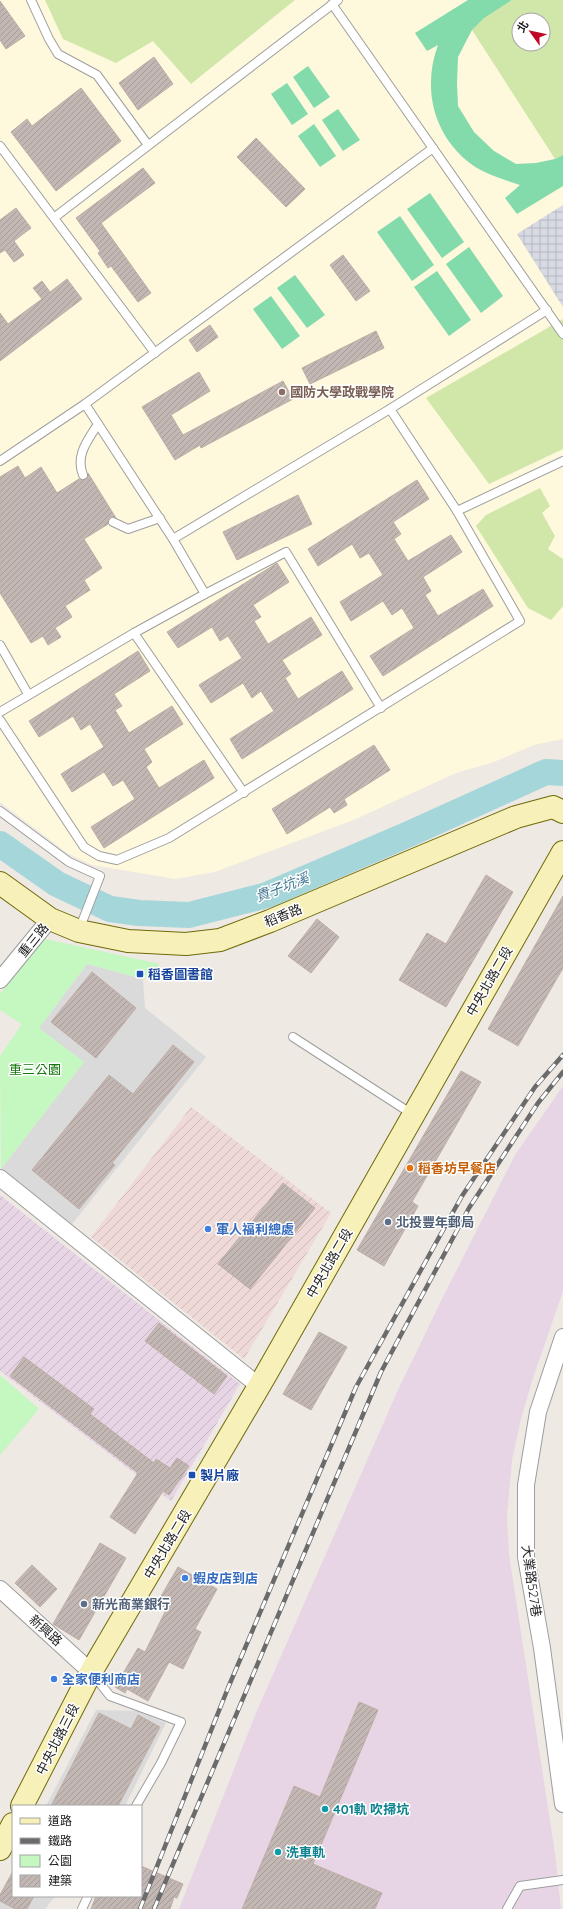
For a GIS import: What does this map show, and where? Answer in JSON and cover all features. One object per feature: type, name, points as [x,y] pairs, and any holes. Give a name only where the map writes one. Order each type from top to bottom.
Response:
[{"type":"street","name":"稻香路","points":[[0,883],[50,919],[79,931],[128,941],[162,944],[186,944],[220,940],[270,921],[516,817],[553,807],[563,812]]},
{"type":"street","name":"中央北路二段","points":[[91,1672],[259,1386],[562,854]]},
{"type":"street","name":"重三路","points":[[0,980],[50,919]]},
{"type":"street","points":[[0,1178],[259,1386]]},
{"type":"street","name":"大業路527巷","points":[[563,1337],[538,1412],[526,1485],[526,1557],[542,1648],[563,1804]]},
{"type":"street","name":"新興路","points":[[0,1589],[91,1672]]},
{"type":"street","name":"中央北路三段","points":[[23,1805],[91,1672]]},
{"type":"street","points":[[0,1850],[12,1826]]},
{"type":"lane","points":[[31,0],[49,39],[58,54],[97,75],[148,145]]},
{"type":"lane","points":[[55,217],[335,2],[433,148],[563,334]]},
{"type":"lane","points":[[0,146],[55,217],[154,353]]},
{"type":"lane","points":[[0,462],[85,404],[433,148]]},
{"type":"lane","points":[[174,539],[390,409],[547,310]]},
{"type":"lane","points":[[85,404],[174,539],[205,594]]},
{"type":"lane","points":[[0,720],[84,847],[99,856],[117,860],[169,838],[520,621],[457,510],[390,409]]},
{"type":"lane","points":[[83,475],[80,468],[82,450],[98,424]]},
{"type":"lane","points":[[457,510],[563,461]]},
{"type":"lane","points":[[113,522],[128,528],[160,518]]},
{"type":"lane","points":[[0,712],[28,694],[134,633],[286,552],[381,708]]},
{"type":"lane","points":[[134,633],[244,793]]},
{"type":"lane","points":[[0,645],[28,694]]},
{"type":"lane","points":[[0,811],[69,862],[100,876],[79,931]]},
{"type":"lane","points":[[293,1037],[413,1114]]},
{"type":"lane","points":[[91,1672],[110,1696],[181,1722],[161,1763],[137,1805]]},
{"type":"lane","points":[[507,1909],[520,1886],[563,1880]]},
{"type":"lane","points":[[82,1909],[88,1897]]},
{"type":"shaded area","name":"國防大學政戰學院","points":[[0,0],[563,0],[563,739],[534,745],[494,762],[456,773],[356,819],[215,872],[175,879],[92,865],[67,853],[0,802]]},
{"type":"shaded area","points":[[563,205],[563,307],[517,234]]},
{"type":"shaded area","points":[[87,964],[143,979],[145,1008],[206,1057],[68,1229],[1,1169],[84,1062],[39,1028]]},
{"type":"shaded area","points":[[563,1086],[563,1291],[533,1378],[521,1419],[512,1460],[507,1515],[509,1555],[555,1853],[561,1909],[179,1909],[256,1713],[398,1390],[515,1155]]},
{"type":"shaded area","points":[[191,1107],[331,1213],[244,1359],[91,1237]]},
{"type":"shaded area","points":[[0,1195],[240,1384],[171,1501],[0,1371]]},
{"type":"shaded area","points":[[96,1710],[137,1711],[166,1723],[125,1805],[47,1805]]},
{"type":"shaded area","points":[[12,1896],[54,1897],[45,1909],[0,1909],[0,1899]]},
{"type":"green space","points":[[45,0],[295,0],[191,84],[153,41],[116,63],[63,39]]},
{"type":"green space","points":[[468,0],[512,0],[484,18],[472,30],[458,57],[458,106],[474,132],[494,151],[516,164],[536,163],[555,159],[563,155],[563,186],[517,214],[505,198],[520,185],[493,176],[477,168],[463,157],[451,144],[442,129],[435,114],[431,80],[433,62],[438,45],[427,51],[415,33]]},
{"type":"green space","points":[[512,0],[563,0],[563,155],[555,159],[472,30],[484,17]]},
{"type":"green space","points":[[308,66],[330,97],[314,108],[293,77]]},
{"type":"green space","points":[[287,83],[308,114],[292,125],[271,94]]},
{"type":"green space","points":[[338,109],[360,140],[343,151],[322,120]]},
{"type":"green space","points":[[314,124],[336,156],[320,167],[298,136]]},
{"type":"green space","points":[[430,193],[464,242],[442,258],[407,209]]},
{"type":"green space","points":[[400,216],[434,265],[412,281],[377,232]]},
{"type":"green space","points":[[469,247],[503,296],[481,313],[446,264]]},
{"type":"green space","points":[[437,271],[471,320],[449,336],[414,287]]},
{"type":"green space","points":[[295,275],[325,315],[307,328],[277,288]]},
{"type":"green space","points":[[271,296],[300,336],[282,349],[253,309]]},
{"type":"green space","points":[[563,319],[563,449],[489,484],[426,398]]},
{"type":"green space","points":[[540,488],[550,506],[542,513],[555,536],[548,549],[563,559],[563,606],[551,620],[528,608],[476,526],[486,515]]},
{"type":"green space","name":"重三公園","points":[[45,939],[160,964],[143,979],[87,964],[39,1028],[84,1062],[1,1169],[0,1056],[22,1024],[0,1010],[0,994]]},
{"type":"green space","points":[[0,1375],[39,1409],[0,1455]]},
{"type":"building","points":[[0,1],[25,36],[6,49],[0,40]]},
{"type":"building","points":[[154,57],[173,84],[138,110],[119,83]]},
{"type":"building","points":[[81,88],[121,141],[56,191],[11,132],[27,119],[32,126]]},
{"type":"building","points":[[256,138],[305,189],[286,207],[237,157]]},
{"type":"building","points":[[143,168],[155,183],[101,223],[151,293],[138,302],[111,266],[108,268],[98,253],[100,251],[76,218]]},
{"type":"building","points":[[16,208],[31,228],[14,241],[24,255],[14,262],[5,250],[0,253],[0,220]]},
{"type":"building","points":[[343,255],[370,291],[356,301],[330,265]]},
{"type":"building","points":[[67,279],[82,299],[0,361],[0,313],[8,324],[42,299],[33,288],[42,281],[50,292]]},
{"type":"building","points":[[210,325],[218,337],[197,352],[189,340]]},
{"type":"building","points":[[376,331],[384,348],[310,384],[302,368]]},
{"type":"building","points":[[199,372],[210,391],[171,415],[183,435],[283,381],[293,399],[201,448],[200,445],[175,460],[142,407]]},
{"type":"building","points":[[18,466],[25,478],[41,467],[57,493],[79,479],[87,479],[88,473],[116,518],[110,517],[108,524],[84,539],[102,568],[84,580],[90,590],[65,606],[72,617],[55,628],[61,637],[48,645],[43,636],[31,643],[0,593],[0,477]]},
{"type":"building","points":[[417,480],[429,499],[393,522],[401,534],[394,539],[408,561],[451,535],[462,552],[423,577],[431,591],[425,595],[438,616],[483,589],[493,606],[383,676],[370,656],[414,628],[402,608],[392,615],[383,601],[351,621],[340,602],[383,575],[369,553],[360,558],[352,544],[318,566],[308,549]]},
{"type":"building","points":[[298,495],[312,524],[237,560],[223,532]]},
{"type":"building","points":[[277,563],[289,582],[253,605],[261,617],[254,621],[268,644],[311,617],[322,635],[282,660],[291,674],[285,678],[298,699],[342,671],[353,689],[242,759],[230,739],[274,711],[261,691],[252,698],[243,683],[211,703],[199,685],[242,658],[228,636],[220,641],[212,627],[178,648],[167,632]]},
{"type":"building","points":[[138,651],[150,671],[114,694],[122,706],[115,710],[129,733],[172,706],[183,724],[144,749],[152,762],[146,767],[159,788],[204,760],[214,778],[104,848],[91,827],[135,799],[123,780],[113,786],[104,772],[72,792],[61,774],[104,747],[90,724],[81,730],[73,716],[39,737],[29,721]]},
{"type":"building","points":[[374,745],[390,770],[344,799],[347,805],[334,813],[330,807],[287,834],[272,809]]},
{"type":"building","points":[[486,875],[513,892],[446,1007],[399,980],[427,933],[446,944]]},
{"type":"building","points":[[563,896],[563,968],[518,1046],[488,1029]]},
{"type":"building","points":[[317,919],[339,937],[311,973],[288,956]]},
{"type":"building","points":[[92,972],[136,1008],[96,1058],[51,1022]]},
{"type":"building","points":[[173,1045],[194,1062],[112,1163],[115,1165],[79,1209],[32,1170],[109,1075],[133,1094]]},
{"type":"building","points":[[461,1071],[481,1082],[412,1202],[418,1206],[384,1266],[357,1250]]},
{"type":"building","points":[[283,1183],[315,1208],[250,1289],[218,1264]]},
{"type":"building","points":[[159,1323],[227,1376],[214,1394],[145,1341]]},
{"type":"building","points":[[319,1332],[347,1347],[311,1410],[283,1394]]},
{"type":"building","points":[[24,1357],[94,1409],[90,1414],[154,1463],[156,1459],[170,1468],[177,1458],[189,1466],[169,1495],[163,1491],[135,1534],[110,1517],[138,1473],[10,1376]]},
{"type":"building","points":[[100,1543],[126,1558],[79,1640],[53,1624]]},
{"type":"building","points":[[32,1565],[57,1589],[40,1607],[15,1583]]},
{"type":"building","points":[[178,1567],[217,1589],[195,1629],[201,1632],[183,1669],[169,1662],[148,1701],[127,1689],[125,1693],[115,1687],[138,1648],[145,1652],[166,1610],[156,1605]]},
{"type":"building","points":[[359,1702],[378,1710],[313,1864],[382,1893],[375,1909],[242,1909],[294,1786],[320,1797]]},
{"type":"building","points":[[99,1713],[131,1729],[138,1715],[160,1727],[119,1805],[52,1805]]},
{"type":"building","points":[[142,1866],[183,1884],[177,1898],[174,1897],[170,1909],[91,1909],[96,1897],[142,1897]]},
{"type":"building","points":[[12,1873],[12,1897],[33,1897],[27,1909],[15,1909],[0,1901],[0,1895]]},
{"type":"waterway","name":"貴子坑溪","points":[[0,844],[57,884],[110,909],[139,913],[189,915],[267,895],[409,834],[546,772],[563,773]]},
{"type":"waterway","name":"貴子坑溪","points":[[53,889],[52,887],[54,882]]},
{"type":"railway","points":[[140,1909],[228,1688],[356,1387],[462,1196],[535,1087],[563,1055]]},
{"type":"railway","points":[[154,1909],[381,1372],[469,1208],[538,1103],[563,1072]]},
{"type":"place","name":"國防大學政戰學院","points":[[282,392]]},
{"type":"place","name":"稻香圖書館","points":[[140,974]]},
{"type":"place","name":"稻香坊早餐店","points":[[410,1168]]},
{"type":"place","name":"北投豐年郵局","points":[[388,1222]]},
{"type":"place","name":"軍人福利總處","points":[[208,1229]]},
{"type":"place","name":"製片廠","points":[[192,1475]]},
{"type":"place","name":"蝦皮店到店","points":[[185,1578]]},
{"type":"place","name":"新光商業銀行","points":[[84,1604]]},
{"type":"place","name":"全家便利商店","points":[[54,1679]]},
{"type":"place","name":"401軌 吹掃坑","points":[[325,1809]]},
{"type":"place","name":"洗車軌","points":[[278,1852]]}]
